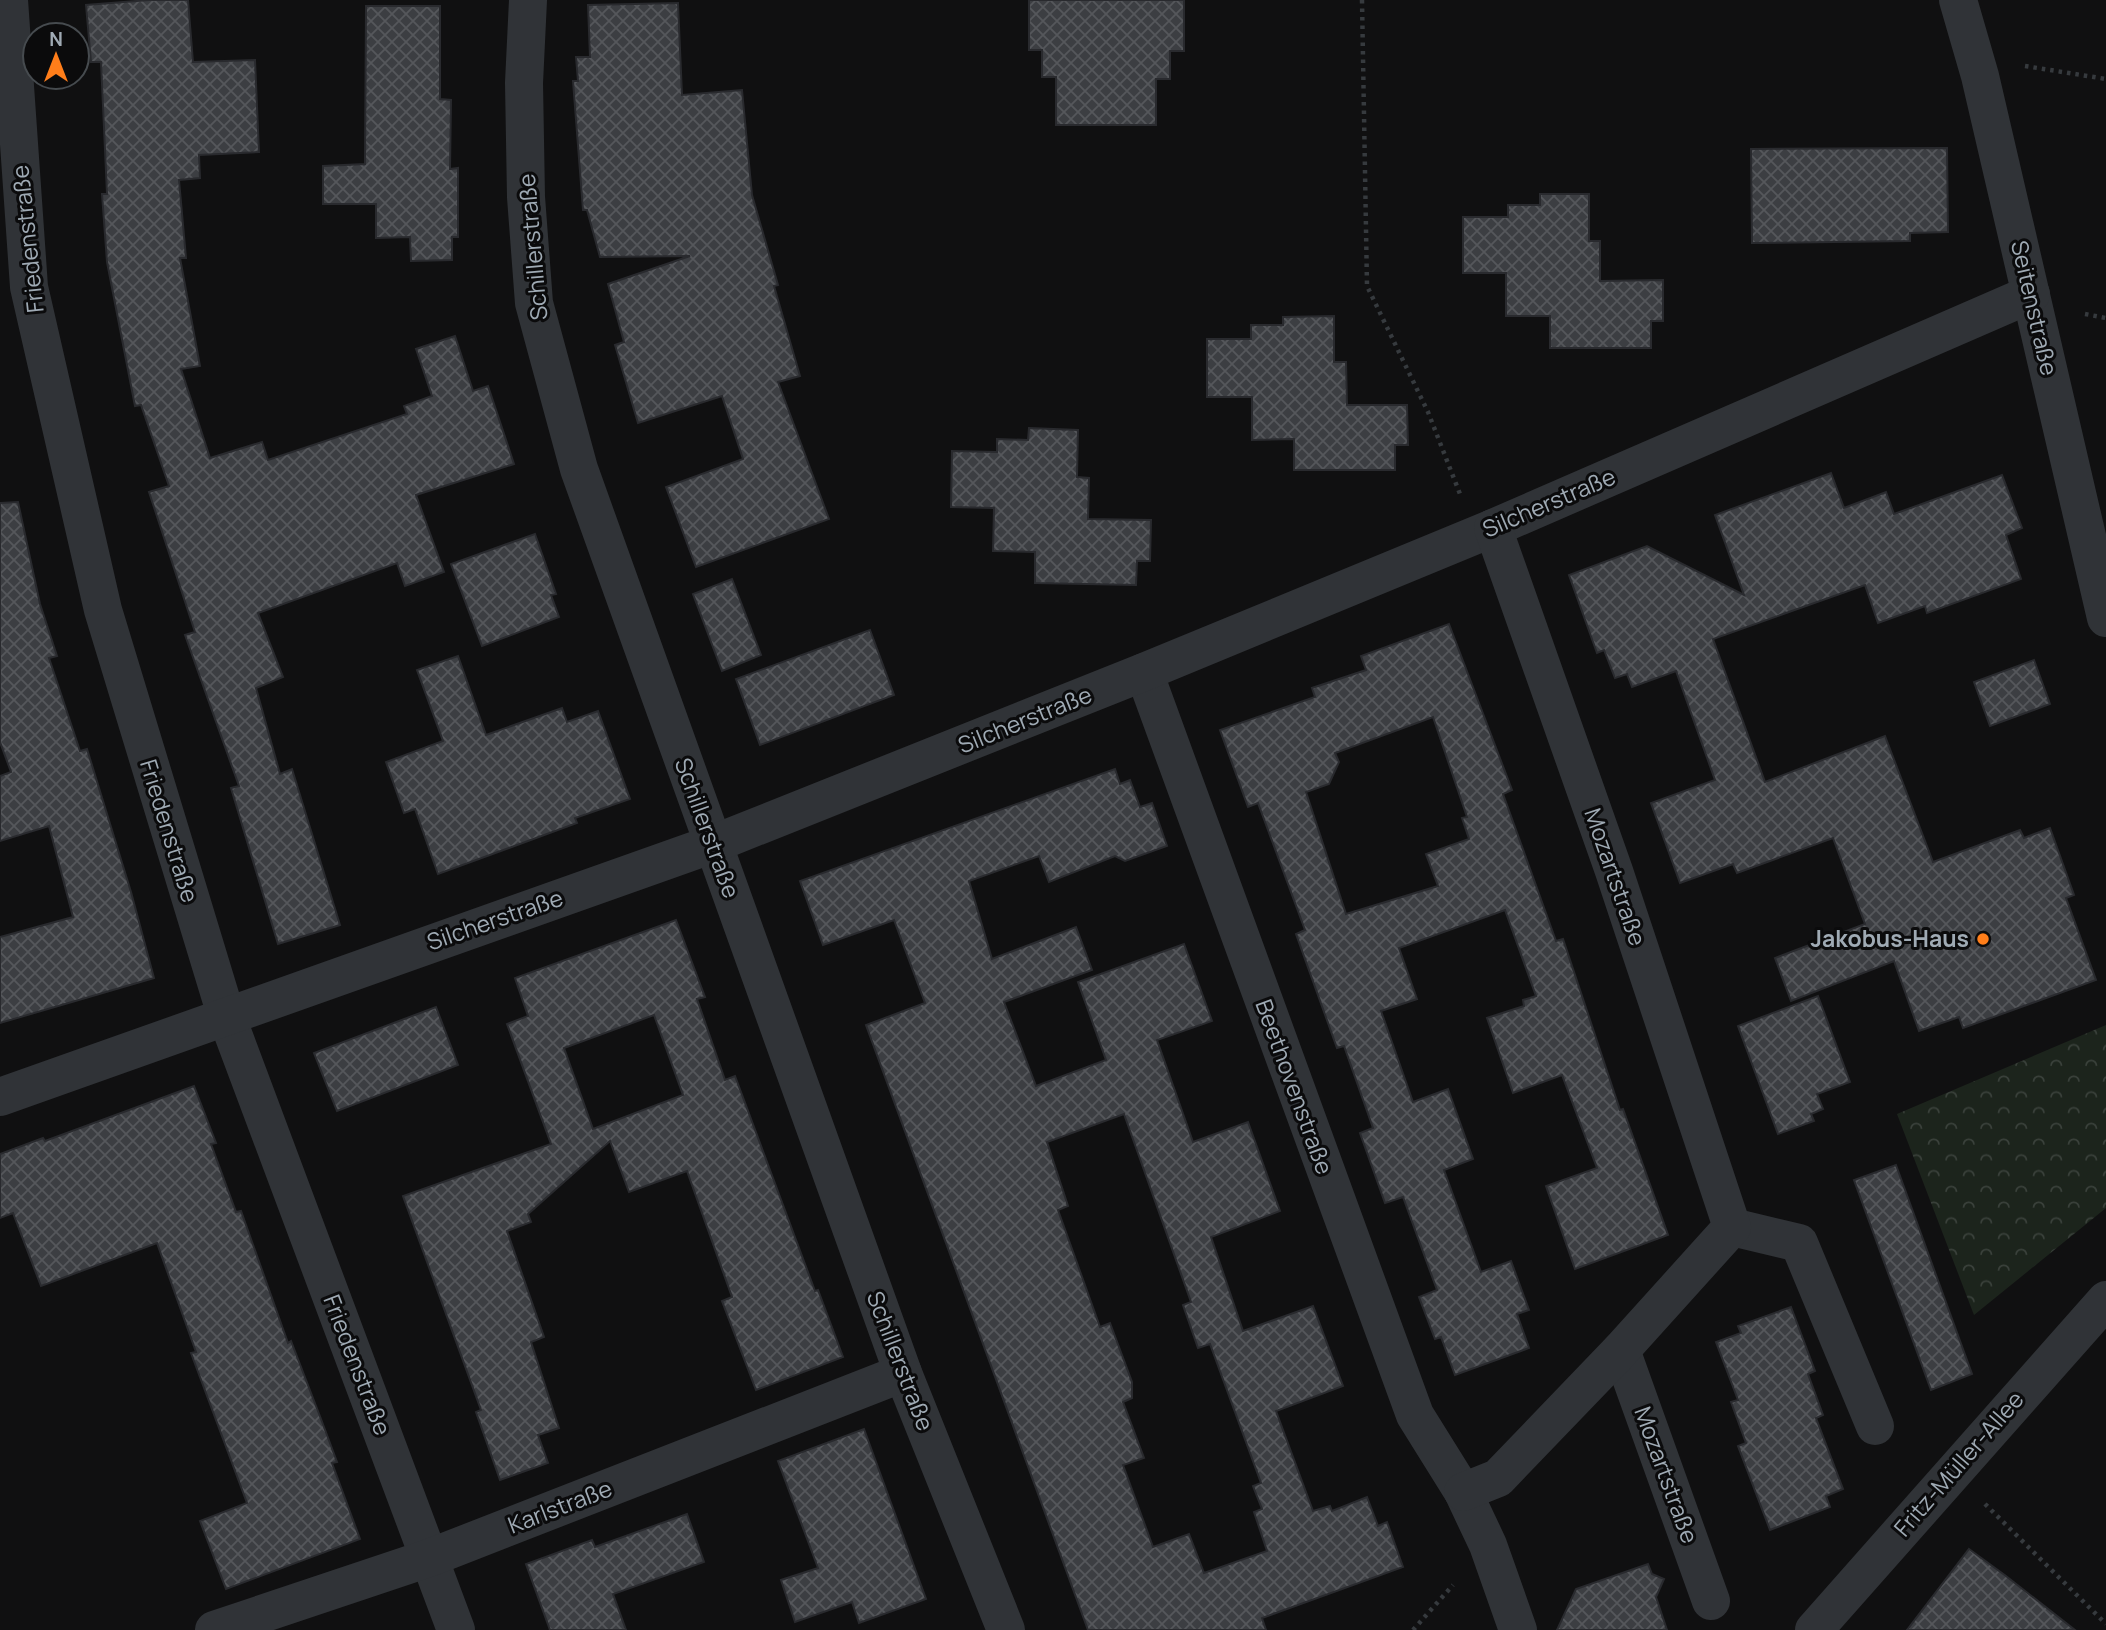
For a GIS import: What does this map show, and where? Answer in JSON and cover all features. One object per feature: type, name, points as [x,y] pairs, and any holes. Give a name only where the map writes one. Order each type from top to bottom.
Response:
[{"type":"street","name":"Friedenstraße","points":[[9,0],[15,288],[103,610],[226,1015],[456,1630]]},
{"type":"street","name":"Schillerstraße","points":[[528,0],[524,83],[526,197],[534,303],[579,469],[903,1373],[1006,1630]]},
{"type":"street","name":"Seitenstraße","points":[[1958,0],[1980,76],[2106,618]]},
{"type":"street","name":"Silcherstraße","points":[[0,1097],[713,844],[1144,673],[1485,532],[2031,294]]},
{"type":"street","name":"Mozartstraße","points":[[1485,532],[1614,872],[1732,1227]]},
{"type":"street","name":"Beethovenstraße","points":[[1144,673],[1415,1415],[1462,1492]]},
{"type":"street","points":[[1518,1630],[1488,1545],[1462,1492],[1497,1478],[1621,1350],[1732,1227],[1799,1243],[1875,1426]]},
{"type":"street","name":"Fritz-Müller-Allee","points":[[1814,1630],[1951,1472],[2106,1300]]},
{"type":"street","name":"Mozartstraße","points":[[1621,1350],[1711,1601]]},
{"type":"street","name":"Karlstraße","points":[[214,1630],[429,1558],[903,1373]]},
{"type":"path","points":[[1362,0],[1367,286],[1485,532]]},
{"type":"path","points":[[2017,65],[2106,79]]},
{"type":"path","points":[[2085,314],[2106,318]]},
{"type":"path","points":[[1951,1472],[2106,1624]]},
{"type":"path","points":[[1413,1630],[1488,1545]]},
{"type":"green space","points":[[2106,1025],[2106,1208],[1974,1315],[1897,1114]]},
{"type":"building","points":[[188,0],[193,62],[255,60],[259,152],[199,155],[200,178],[179,180],[186,258],[180,258],[200,366],[181,369],[210,458],[262,442],[268,460],[407,414],[404,406],[432,396],[416,349],[455,336],[473,391],[488,386],[514,464],[416,495],[444,572],[405,586],[397,563],[258,613],[283,677],[256,688],[280,774],[292,769],[340,925],[278,944],[231,788],[239,786],[185,635],[195,632],[149,492],[169,486],[141,405],[135,406],[107,262],[102,194],[107,194],[101,62],[91,62],[91,21],[87,21],[86,5]]},
{"type":"building","points":[[1029,0],[1184,0],[1184,51],[1170,51],[1170,79],[1156,79],[1156,125],[1056,125],[1056,77],[1042,77],[1042,50],[1029,50]]},
{"type":"building","points":[[678,3],[682,95],[742,90],[752,195],[800,376],[778,382],[829,519],[696,567],[666,487],[743,459],[722,396],[638,423],[615,345],[624,342],[608,284],[690,256],[600,257],[587,210],[583,210],[573,81],[578,81],[576,57],[590,57],[588,5]]},
{"type":"building","points":[[366,6],[440,6],[440,99],[451,100],[450,169],[458,168],[458,237],[452,237],[452,260],[411,261],[410,237],[376,238],[376,204],[323,204],[323,166],[365,164]]},
{"type":"building","points":[[1947,148],[1948,232],[1910,233],[1910,241],[1752,243],[1751,149]]},
{"type":"building","points":[[1540,194],[1589,194],[1589,241],[1600,241],[1600,281],[1663,280],[1663,321],[1651,321],[1651,348],[1550,348],[1550,316],[1506,316],[1506,273],[1463,273],[1463,217],[1508,217],[1508,205],[1540,205]]},
{"type":"building","points":[[1334,316],[1334,362],[1346,362],[1347,405],[1407,405],[1408,445],[1395,445],[1395,470],[1294,470],[1294,439],[1252,440],[1252,397],[1207,397],[1207,339],[1251,339],[1251,325],[1283,325],[1283,317]]},
{"type":"building","points":[[1029,428],[1078,430],[1077,477],[1089,478],[1088,519],[1151,520],[1150,561],[1137,561],[1136,585],[1035,583],[1035,552],[993,551],[994,508],[951,507],[952,451],[997,452],[997,439],[1028,440]]},
{"type":"building","points":[[1831,473],[1844,508],[1886,492],[1894,514],[2002,475],[2022,528],[2006,535],[2021,579],[1927,613],[1925,606],[1878,623],[1865,585],[1713,639],[1765,782],[1885,736],[1933,862],[2020,830],[2024,838],[2050,828],[2074,895],[2066,898],[2096,980],[1963,1028],[1959,1017],[1919,1031],[1894,961],[1791,1001],[1775,958],[1865,924],[1833,838],[1737,873],[1733,864],[1680,883],[1651,803],[1715,780],[1676,671],[1632,687],[1627,674],[1615,678],[1604,650],[1597,653],[1569,575],[1647,546],[1744,595],[1715,515]]},
{"type":"building","points":[[18,502],[40,604],[57,656],[49,658],[80,751],[87,749],[154,978],[0,1023],[0,937],[73,917],[49,826],[0,841],[0,776],[11,772],[0,742],[0,503]]},
{"type":"building","points":[[535,534],[556,594],[551,595],[559,617],[482,646],[451,564]]},
{"type":"building","points":[[732,579],[761,655],[722,671],[693,594]]},
{"type":"building","points":[[1449,624],[1512,790],[1503,794],[1556,941],[1563,939],[1620,1110],[1623,1109],[1668,1235],[1575,1269],[1546,1186],[1597,1168],[1562,1075],[1513,1093],[1487,1018],[1524,1006],[1523,1000],[1536,996],[1505,910],[1399,948],[1417,999],[1381,1011],[1413,1102],[1448,1089],[1473,1159],[1444,1170],[1481,1272],[1511,1261],[1529,1310],[1517,1314],[1529,1348],[1455,1375],[1441,1337],[1435,1339],[1419,1297],[1437,1290],[1403,1197],[1385,1203],[1360,1133],[1373,1128],[1344,1046],[1337,1048],[1296,934],[1305,930],[1258,803],[1248,807],[1220,730],[1315,697],[1312,688],[1366,670],[1361,656]],"holes":[[[1433,717],[1467,817],[1462,818],[1469,839],[1426,854],[1438,886],[1346,914],[1306,792],[1329,784],[1339,762],[1335,753]]]},
{"type":"building","points":[[870,630],[894,695],[760,745],[736,679]]},
{"type":"building","points":[[458,656],[486,735],[562,708],[567,722],[598,711],[630,799],[575,818],[577,823],[438,874],[415,809],[404,813],[386,762],[443,741],[417,670]]},
{"type":"building","points":[[2034,660],[2050,704],[1990,726],[1974,682]]},
{"type":"building","points":[[1115,769],[1120,784],[1130,780],[1140,807],[1152,803],[1167,846],[1125,861],[1115,856],[1049,882],[1039,856],[969,881],[992,959],[1076,927],[1092,970],[1004,1002],[1036,1086],[1106,1060],[1078,982],[1184,944],[1212,1021],[1157,1040],[1193,1142],[1248,1122],[1280,1211],[1211,1237],[1243,1331],[1313,1306],[1343,1386],[1276,1411],[1313,1511],[1330,1506],[1332,1511],[1367,1497],[1378,1526],[1387,1522],[1403,1567],[1262,1618],[1266,1630],[1088,1630],[866,1025],[925,1003],[894,920],[823,945],[800,881]],"holes":[[[1124,1114],[1191,1302],[1183,1305],[1198,1348],[1210,1344],[1261,1483],[1253,1486],[1262,1509],[1254,1512],[1267,1551],[1204,1573],[1189,1534],[1153,1547],[1123,1465],[1144,1458],[1123,1402],[1132,1398],[1132,1382],[1110,1323],[1100,1327],[1058,1210],[1068,1206],[1047,1142]]]},
{"type":"building","points":[[676,920],[705,997],[697,999],[725,1080],[735,1076],[815,1291],[818,1290],[843,1357],[756,1390],[722,1301],[732,1297],[687,1171],[629,1192],[610,1141],[528,1214],[531,1222],[507,1231],[544,1337],[531,1342],[559,1428],[538,1435],[548,1463],[500,1480],[476,1412],[481,1410],[403,1196],[551,1144],[507,1024],[528,1016],[515,978]],"holes":[[[654,1015],[683,1095],[593,1129],[564,1048]]]},
{"type":"building","points":[[1818,996],[1850,1082],[1817,1094],[1823,1109],[1811,1114],[1814,1121],[1778,1134],[1738,1026]]},
{"type":"building","points":[[436,1007],[458,1065],[337,1111],[314,1053]]},
{"type":"building","points":[[194,1086],[216,1143],[211,1144],[236,1212],[241,1211],[288,1343],[291,1341],[337,1462],[332,1463],[360,1539],[226,1589],[200,1521],[247,1503],[191,1353],[196,1352],[157,1243],[41,1286],[13,1213],[0,1218],[0,1154],[43,1138],[45,1141]]},
{"type":"building","points":[[1896,1165],[1972,1374],[1931,1390],[1854,1180]]},
{"type":"building","points":[[1791,1307],[1815,1371],[1808,1374],[1823,1415],[1816,1418],[1843,1489],[1826,1496],[1830,1507],[1770,1530],[1738,1446],[1746,1443],[1731,1402],[1738,1400],[1716,1342],[1741,1333],[1738,1326]]},
{"type":"building","points":[[864,1429],[926,1599],[859,1623],[852,1602],[795,1622],[781,1580],[818,1568],[778,1461]]},
{"type":"building","points":[[687,1514],[704,1562],[613,1594],[626,1630],[550,1630],[526,1564],[592,1540],[595,1547]]},
{"type":"building","points":[[1969,1549],[2006,1576],[2075,1630],[1907,1630]]},
{"type":"building","points":[[1648,1564],[1652,1574],[1664,1579],[1656,1597],[1667,1630],[1557,1630],[1576,1589]]},
{"type":"place","name":"Jakobus-Haus","points":[[1983,939]]}]
